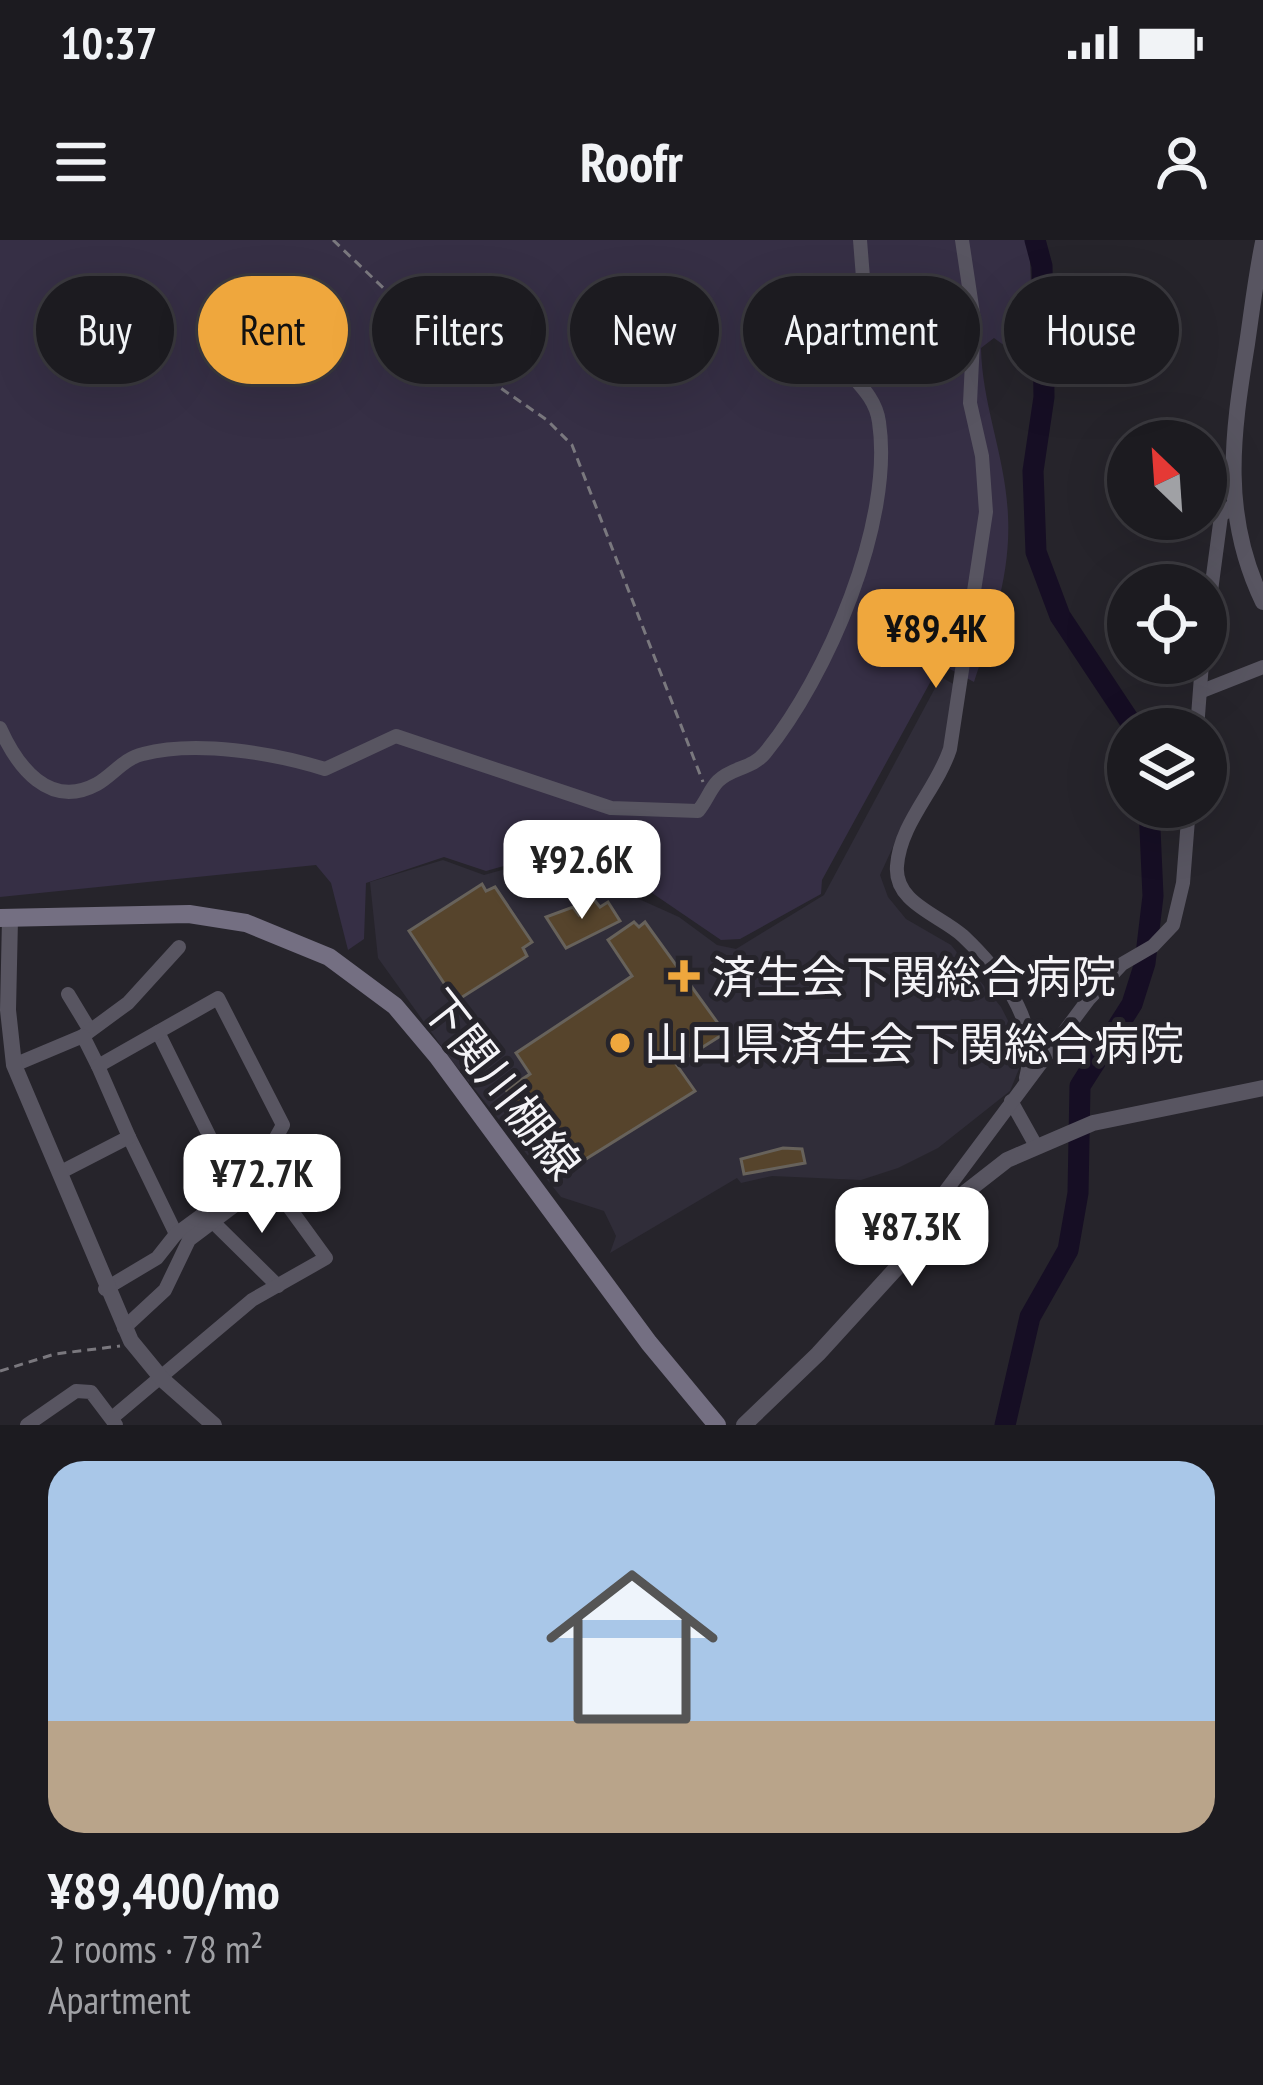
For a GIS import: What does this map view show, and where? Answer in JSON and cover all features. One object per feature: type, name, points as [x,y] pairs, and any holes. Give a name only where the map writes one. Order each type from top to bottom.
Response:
[{"type":"main road","name":"下関川棚線","points":[[5,918],[190,914],[246,923],[329,957],[395,1006],[437,1056],[649,1342],[717,1425]]},
{"type":"street","points":[[0,728],[22,770],[59,791],[95,785],[146,753],[258,751],[325,769],[349,762],[377,740],[396,736],[611,808],[689,814],[718,781],[752,765],[771,743],[838,630],[865,558],[878,482],[879,418],[862,386],[836,358],[826,329],[864,290],[860,240]]},
{"type":"street","points":[[962,240],[974,320],[969,390],[986,512],[950,749],[940,778],[905,837],[896,869],[906,895],[960,933],[1010,992],[1029,1034],[1032,1059],[1026,1078]]},
{"type":"street","points":[[1263,242],[1255,342],[1232,440],[1232,506],[1248,571],[1263,602]]},
{"type":"street","points":[[1215,564],[1221,516],[1232,506]]},
{"type":"street","points":[[1202,691],[1263,667]]},
{"type":"street","points":[[1200,708],[1202,684]]},
{"type":"street","points":[[923,1237],[921,1224],[1026,1078],[1122,964],[1153,946],[1173,925],[1183,883],[1187,828]]},
{"type":"street","points":[[5,918],[4,1012],[14,1065],[128,1335],[163,1380],[207,1423]]},
{"type":"street","points":[[14,1065],[86,1032],[128,1003],[149,974],[179,947]]},
{"type":"street","points":[[68,994],[176,1234]]},
{"type":"street","points":[[98,1066],[218,998],[283,1125],[254,1177],[176,1234],[157,1258],[105,1289]]},
{"type":"street","points":[[158,1032],[236,1190]]},
{"type":"street","points":[[745,1425],[818,1354],[966,1192],[1035,1144],[1093,1123],[1263,1088]]},
{"type":"street","points":[[1011,1101],[1035,1144]]},
{"type":"street","points":[[61,1172],[129,1137]]},
{"type":"street","points":[[27,1425],[76,1391],[91,1392],[114,1422],[252,1300],[326,1258],[286,1203],[262,1185],[189,1240],[165,1290],[128,1335]]},
{"type":"street","points":[[212,1221],[278,1286]]},
{"type":"path","points":[[333,240],[457,358],[547,420],[572,446],[709,795]]},
{"type":"path","points":[[0,1371],[55,1354],[98,1352],[128,1335]]},
{"type":"shaded area","points":[[0,240],[1029,240],[1031,276],[1004,276],[1004,345],[994,338],[981,348],[1006,494],[1008,538],[999,600],[974,682],[948,668],[932,679],[822,880],[821,894],[740,939],[721,940],[633,880],[539,856],[486,871],[444,857],[366,883],[364,939],[348,950],[331,883],[316,865],[0,897]]},
{"type":"shaded area","name":"済生会下関総合病院","points":[[941,677],[957,686],[954,719],[927,795],[910,810],[880,875],[888,897],[906,919],[951,945],[1001,1007],[1018,1040],[1021,1064],[1010,1091],[938,1148],[898,1168],[861,1180],[772,1176],[741,1183],[737,1178],[610,1253],[616,1236],[604,1211],[561,1197],[452,1061],[378,958],[370,882],[443,860],[484,875],[538,860],[563,865],[679,917],[717,945],[736,949],[824,895]]},
{"type":"building","points":[[482,884],[486,891],[495,887],[532,942],[523,948],[527,956],[456,1001],[409,931]]},
{"type":"building","points":[[591,896],[600,907],[608,902],[620,921],[566,948],[546,917],[573,907],[579,915],[584,911],[580,903]]},
{"type":"building","name":"山口県済生会下関総合病院","points":[[634,922],[639,927],[645,922],[725,1033],[676,1064],[695,1091],[573,1167],[532,1120],[527,1123],[506,1090],[530,1074],[516,1053],[632,976],[608,940]]},
{"type":"building","points":[[783,1148],[802,1149],[805,1163],[744,1174],[741,1159]]},
{"type":"waterway","points":[[1035,240],[1042,266],[1044,397],[1033,471],[1036,552],[1060,616],[1121,708]]},
{"type":"waterway","points":[[1005,1425],[1030,1317],[1068,1250],[1078,1193],[1080,1086],[1132,1004],[1145,963],[1153,896],[1150,828]]},
{"type":"place","name":"済生会下関総合病院","points":[[684,976]]},
{"type":"place","name":"山口県済生会下関総合病院","points":[[620,1043]]}]
